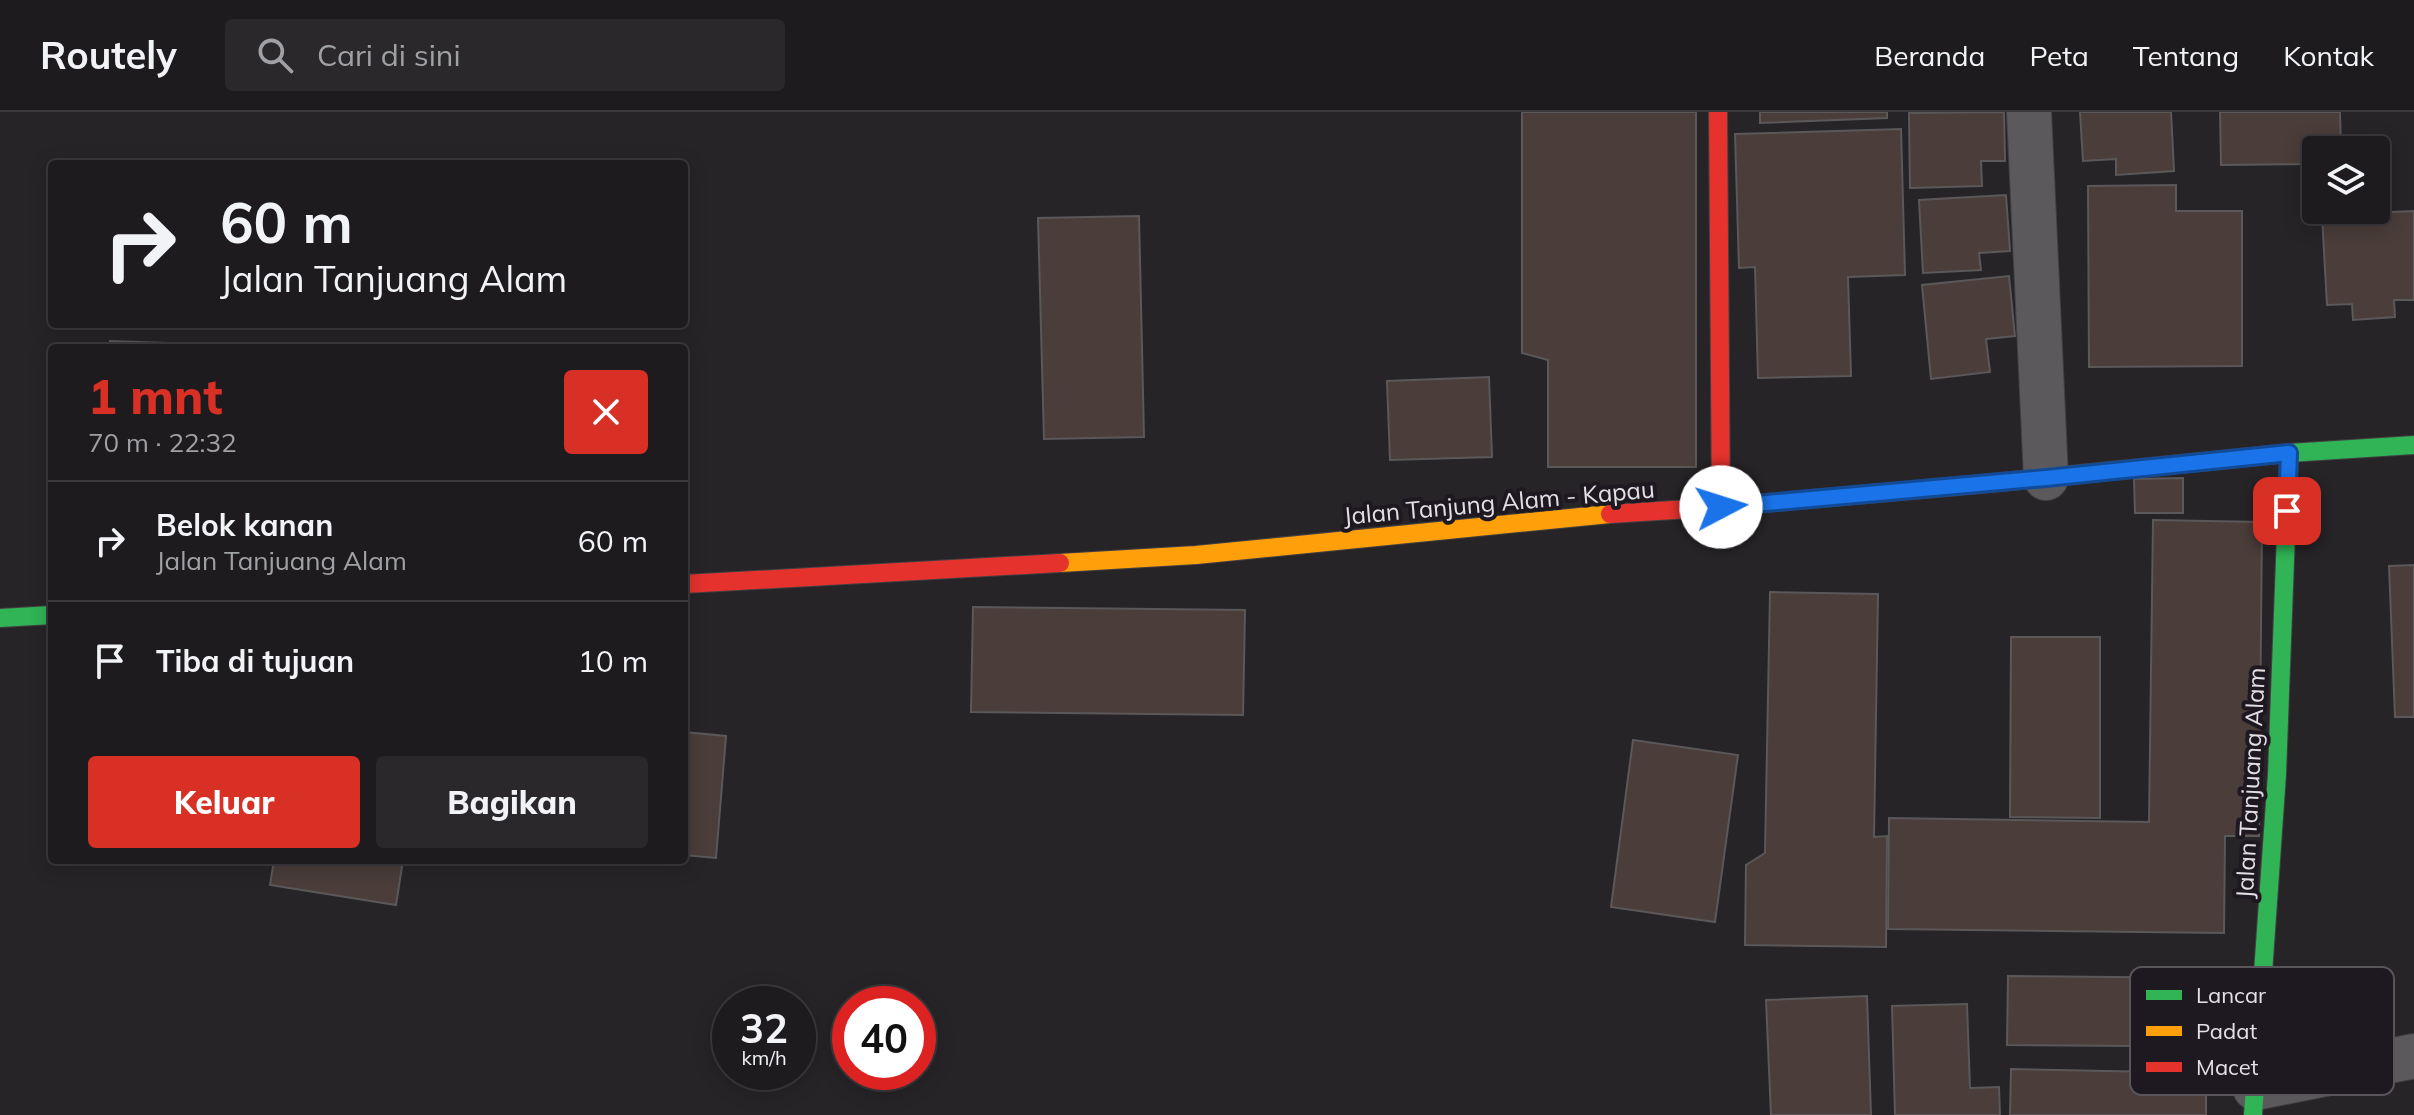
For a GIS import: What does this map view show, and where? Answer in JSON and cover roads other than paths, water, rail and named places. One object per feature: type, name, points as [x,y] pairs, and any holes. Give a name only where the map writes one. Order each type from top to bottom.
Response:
[{"type":"street","points":[[1718,112],[1721,507]]},
{"type":"street","points":[[2029,112],[2046,478]]},
{"type":"street","name":"Jalan Tanjung Alam - Kapau","points":[[688,584],[1196,555],[1636,511],[1721,507],[2289,453],[2414,445]]},
{"type":"street","name":"Jalan Tanjuang Alam","points":[[2263,967],[2277,774],[2289,453]]},
{"type":"street","points":[[0,618],[48,615]]},
{"type":"street","points":[[2394,1062],[2414,1056]]},
{"type":"street","points":[[2254,1101],[2275,1095]]}]
